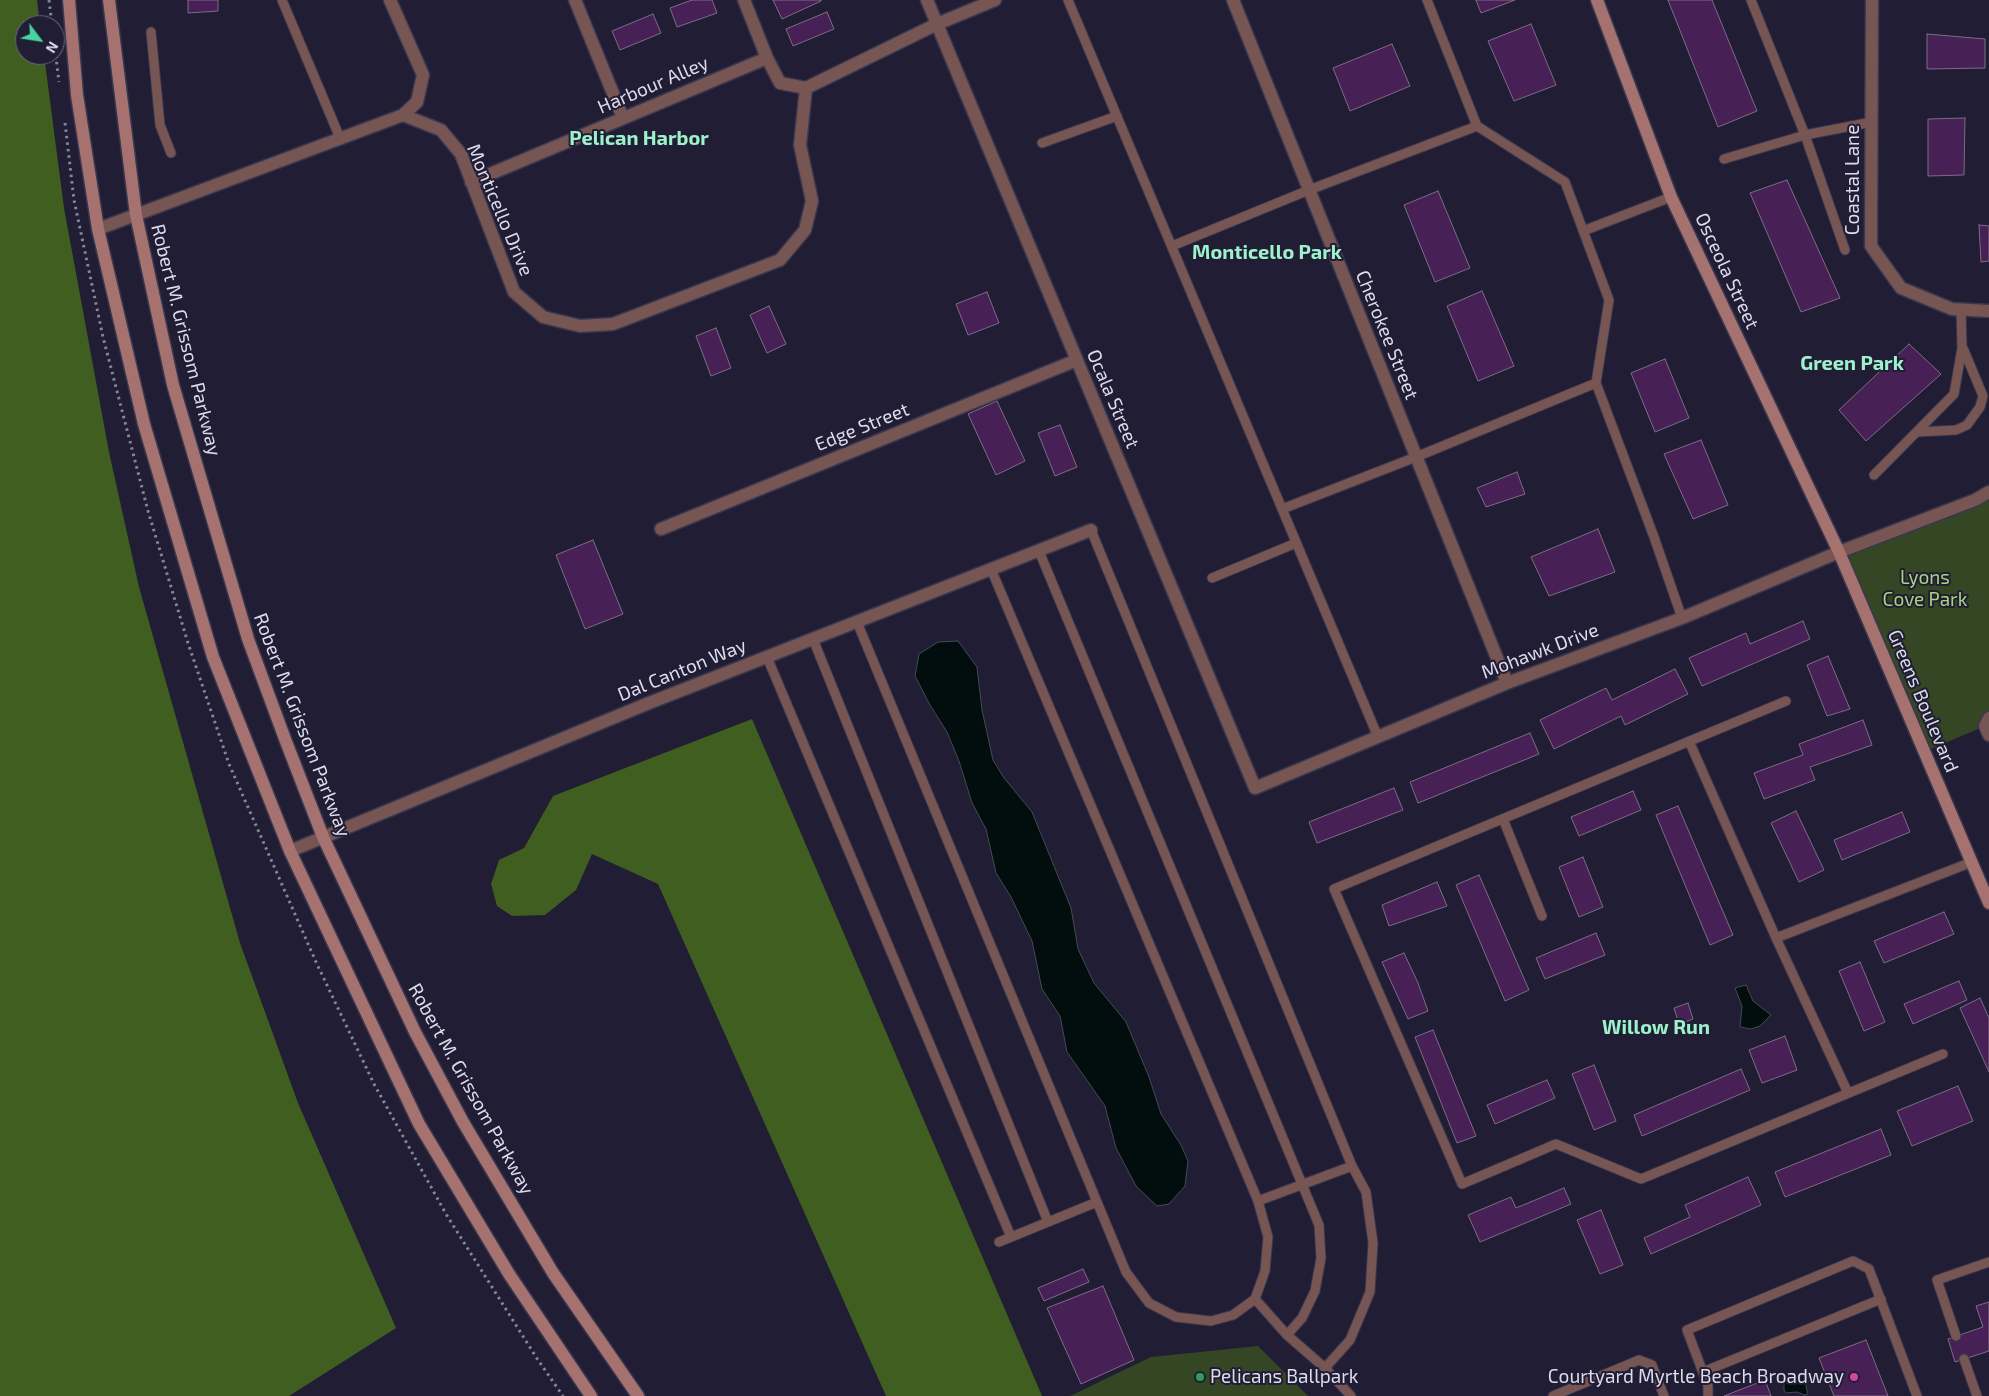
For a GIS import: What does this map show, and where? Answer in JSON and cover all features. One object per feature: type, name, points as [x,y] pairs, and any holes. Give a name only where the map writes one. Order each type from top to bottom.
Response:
[{"type":"main road","points":[[69,0],[77,95],[98,229],[144,424],[213,657],[290,851],[419,1124],[508,1274],[591,1396]]},
{"type":"main road","name":"Robert M. Grissom Parkway","points":[[109,0],[136,215],[173,385],[216,536],[248,639],[323,837],[415,1032],[464,1122],[553,1272],[638,1396]]},
{"type":"main road","name":"Osceola Street","points":[[1597,0],[1671,196],[1839,552]]},
{"type":"main road","name":"Greens Boulevard","points":[[1839,552],[1989,903]]},
{"type":"street","points":[[98,229],[403,115],[417,102],[423,75],[390,0]]},
{"type":"street","points":[[575,0],[623,118]]},
{"type":"street","points":[[744,0],[767,58],[780,83],[806,88],[937,24],[995,0]]},
{"type":"street","name":"Ocala Street","points":[[927,0],[1255,788]]},
{"type":"street","name":"Cherokee Street","points":[[1232,0],[1506,683]]},
{"type":"street","name":"Coastal Lane","points":[[1872,0],[1871,246],[1901,288],[1952,309],[1989,311]]},
{"type":"street","name":"Harbour Alley","points":[[472,182],[767,58]]},
{"type":"street","name":"Monticello Drive","points":[[403,115],[440,130],[461,154],[514,292],[543,317],[580,326],[613,324],[780,260],[805,230],[812,201],[800,145],[806,88]]},
{"type":"street","name":"Edge Street","points":[[661,528],[1077,360]]},
{"type":"street","points":[[1839,552],[1975,500],[1989,492]]},
{"type":"street","name":"Dal Canton Way","points":[[290,851],[649,702],[1091,530]]},
{"type":"street","name":"Mohawk Drive","points":[[1255,788],[1506,683],[1682,618],[1839,552]]},
{"type":"street","points":[[1989,718],[1985,726],[1989,735]]},
{"type":"lane","points":[[282,0],[340,138]]},
{"type":"lane","points":[[1068,0],[1378,737]]},
{"type":"lane","points":[[1427,0],[1477,126],[1565,182],[1609,300],[1596,383],[1654,537],[1682,618]]},
{"type":"lane","points":[[1753,1],[1805,135],[1845,250]]},
{"type":"lane","points":[[151,32],[160,125],[171,153]]},
{"type":"lane","points":[[1042,143],[1117,116]]},
{"type":"lane","points":[[1724,159],[1805,135],[1872,122]]},
{"type":"lane","points":[[1172,246],[1309,190],[1477,126]]},
{"type":"lane","points":[[1583,231],[1671,196]]},
{"type":"lane","points":[[1874,475],[1954,394],[1962,348],[1960,309]]},
{"type":"lane","points":[[1917,432],[1956,430],[1967,425],[1980,407],[1983,396],[1962,348]]},
{"type":"lane","points":[[1282,509],[1416,458],[1596,383]]},
{"type":"lane","points":[[1091,530],[1352,1166],[1366,1192],[1373,1243],[1370,1292],[1350,1340],[1325,1368]]},
{"type":"lane","points":[[1212,578],[1296,543]]},
{"type":"lane","points":[[1039,551],[1319,1226],[1321,1258],[1316,1292],[1302,1318],[1287,1335]]},
{"type":"lane","points":[[857,622],[1126,1272],[1149,1303],[1176,1317],[1211,1321],[1233,1315],[1255,1299],[1265,1271],[1268,1237],[1258,1201],[991,569]]},
{"type":"lane","points":[[812,639],[1048,1222]]},
{"type":"lane","points":[[767,657],[1011,1237]]},
{"type":"lane","points":[[1786,701],[1334,889],[1462,1184],[1556,1144],[1641,1179],[1943,1054]]},
{"type":"lane","points":[[1689,741],[1776,938],[1848,1093]]},
{"type":"lane","points":[[1503,818],[1542,916]]},
{"type":"lane","points":[[1776,938],[1972,862]]},
{"type":"lane","points":[[1258,1201],[1352,1166]]},
{"type":"lane","points":[[999,1242],[1097,1202]]},
{"type":"lane","points":[[1708,1396],[1708,1386],[1686,1330],[1853,1261],[1870,1269],[1917,1396]]},
{"type":"lane","points":[[1956,1336],[1936,1280],[1989,1262]]},
{"type":"lane","points":[[1255,1299],[1287,1335],[1325,1368],[1351,1396]]},
{"type":"lane","points":[[1703,1372],[1881,1299]]},
{"type":"lane","points":[[1964,1359],[1977,1396]]},
{"type":"lane","points":[[1553,1396],[1639,1360],[1652,1365],[1664,1396]]},
{"type":"path","points":[[49,0],[51,15]]},
{"type":"green space","points":[[0,0],[37,0],[39,15],[15,15],[15,65],[45,65],[64,208],[109,452],[139,587],[240,943],[298,1103],[396,1328],[289,1396],[0,1396]]},
{"type":"green space","name":"Lyons Cove Park","points":[[1989,492],[1989,718],[1985,726],[1924,752],[1839,552]]},
{"type":"green space","points":[[752,719],[1042,1396],[886,1396],[658,884],[592,854],[576,890],[545,915],[512,916],[497,906],[491,884],[499,860],[524,848],[553,796]]},
{"type":"green space","name":"Pelicans Ballpark","points":[[1258,1346],[1308,1396],[1070,1396],[1151,1357]]},
{"type":"shaded area","points":[[958,641],[977,667],[982,710],[993,760],[1004,778],[1032,812],[1071,908],[1078,949],[1094,983],[1126,1022],[1149,1077],[1161,1114],[1181,1145],[1188,1161],[1185,1186],[1169,1204],[1157,1206],[1136,1186],[1116,1148],[1105,1106],[1067,1052],[1060,1016],[1042,989],[1032,941],[1011,897],[996,873],[986,829],[972,803],[959,761],[947,732],[915,676],[919,654],[938,642]]},
{"type":"shaded area","points":[[1746,985],[1753,1001],[1771,1015],[1760,1026],[1751,1029],[1740,1027],[1742,1006],[1735,988]]},
{"type":"shaded area","points":[[1802,1372],[1810,1377],[1806,1386],[1808,1394],[1786,1393],[1784,1382],[1795,1380]]},
{"type":"building","points":[[188,0],[218,0],[218,11],[188,13]]},
{"type":"building","points":[[692,0],[712,0],[717,13],[677,27],[670,8]]},
{"type":"building","points":[[773,0],[821,0],[821,1],[782,19]]},
{"type":"building","points":[[1476,0],[1515,0],[1481,13]]},
{"type":"building","points":[[1668,0],[1712,0],[1757,111],[1718,127]]},
{"type":"building","points":[[827,12],[834,29],[793,46],[786,29]]},
{"type":"building","points":[[653,14],[661,33],[620,50],[612,31]]},
{"type":"building","points":[[1531,24],[1556,85],[1514,101],[1488,41]]},
{"type":"building","points":[[1927,34],[1985,39],[1985,68],[1927,69]]},
{"type":"building","points":[[1392,44],[1410,86],[1350,111],[1333,68]]},
{"type":"building","points":[[1965,118],[1964,175],[1928,176],[1928,119]]},
{"type":"building","points":[[1787,180],[1840,298],[1801,312],[1750,193]]},
{"type":"building","points":[[1438,191],[1470,268],[1435,282],[1404,205]]},
{"type":"building","points":[[1979,225],[1989,226],[1989,261],[1981,262]]},
{"type":"building","points":[[1482,291],[1514,366],[1478,381],[1447,306]]},
{"type":"building","points":[[987,292],[999,323],[968,335],[956,304]]},
{"type":"building","points":[[769,306],[786,344],[767,353],[750,315]]},
{"type":"building","points":[[716,328],[731,368],[711,376],[696,336]]},
{"type":"building","points":[[1909,344],[1941,374],[1866,441],[1839,410]]},
{"type":"building","points":[[1665,359],[1689,418],[1655,432],[1631,373]]},
{"type":"building","points":[[997,401],[1025,461],[996,475],[968,414]]},
{"type":"building","points":[[1060,425],[1077,467],[1055,476],[1038,433]]},
{"type":"building","points":[[1701,440],[1728,505],[1693,519],[1664,454]]},
{"type":"building","points":[[1517,472],[1525,494],[1486,507],[1477,488]]},
{"type":"building","points":[[1598,529],[1615,572],[1549,596],[1531,557]]},
{"type":"building","points":[[593,540],[623,614],[585,629],[556,555]]},
{"type":"building","points":[[1803,621],[1810,639],[1702,686],[1689,658],[1746,633],[1750,644]]},
{"type":"building","points":[[1828,656],[1850,709],[1827,716],[1807,665]]},
{"type":"building","points":[[1675,669],[1688,694],[1625,725],[1621,716],[1554,749],[1540,720],[1606,688],[1612,700]]},
{"type":"building","points":[[1863,720],[1872,745],[1810,767],[1815,780],[1764,799],[1754,773],[1803,755],[1799,744]]},
{"type":"building","points":[[1530,733],[1539,754],[1418,803],[1410,782]]},
{"type":"building","points":[[1394,788],[1403,810],[1317,843],[1309,822]]},
{"type":"building","points":[[1633,791],[1641,810],[1579,836],[1571,817]]},
{"type":"building","points":[[1678,806],[1733,935],[1710,945],[1656,815]]},
{"type":"building","points":[[1796,811],[1824,870],[1799,882],[1771,823]]},
{"type":"building","points":[[1902,812],[1910,832],[1842,860],[1834,840]]},
{"type":"building","points":[[1583,857],[1603,907],[1579,917],[1559,867]]},
{"type":"building","points":[[1479,875],[1529,990],[1505,1001],[1456,885]]},
{"type":"building","points":[[1437,882],[1447,906],[1389,926],[1382,905]]},
{"type":"building","points":[[1944,912],[1954,934],[1884,963],[1874,941]]},
{"type":"building","points":[[1596,933],[1605,955],[1545,979],[1536,958]]},
{"type":"building","points":[[1404,953],[1428,1011],[1408,1019],[1382,962]]},
{"type":"building","points":[[1860,962],[1885,1022],[1864,1031],[1839,971]]},
{"type":"building","points":[[1959,981],[1967,1000],[1913,1024],[1904,1004]]},
{"type":"building","points":[[1980,998],[1989,1018],[1989,1072],[1960,1008]]},
{"type":"building","points":[[1688,1003],[1693,1019],[1679,1024],[1674,1008]]},
{"type":"building","points":[[1433,1030],[1476,1136],[1457,1143],[1415,1037]]},
{"type":"building","points":[[1785,1036],[1797,1070],[1762,1083],[1749,1050]]},
{"type":"building","points":[[1594,1065],[1616,1121],[1594,1130],[1572,1074]]},
{"type":"building","points":[[1741,1069],[1750,1090],[1642,1136],[1634,1115]]},
{"type":"building","points":[[1547,1080],[1555,1098],[1495,1124],[1487,1105]]},
{"type":"building","points":[[1958,1086],[1973,1121],[1912,1146],[1897,1111]]},
{"type":"building","points":[[1881,1129],[1891,1155],[1785,1197],[1775,1172]]},
{"type":"building","points":[[1748,1177],[1761,1205],[1651,1254],[1644,1238],[1690,1217],[1685,1205]]},
{"type":"building","points":[[1564,1188],[1571,1204],[1480,1242],[1468,1215],[1511,1197],[1516,1208]]},
{"type":"building","points":[[1601,1210],[1623,1265],[1600,1274],[1577,1220]]},
{"type":"building","points":[[1083,1269],[1089,1282],[1044,1301],[1038,1288]]},
{"type":"building","points":[[1103,1286],[1134,1360],[1081,1384],[1047,1308]]},
{"type":"building","points":[[1989,1302],[1989,1351],[1955,1362],[1948,1339],[1983,1327],[1976,1306]]},
{"type":"building","name":"Courtyard Myrtle Beach Broadway","points":[[1866,1340],[1888,1396],[1834,1396],[1819,1358]]},
{"type":"building","name":"Courtyard Myrtle Beach Broadway","points":[[1765,1380],[1771,1396],[1724,1396]]},
{"type":"place","name":"Pelicans Ballpark","points":[[1200,1377]]},
{"type":"place","name":"Courtyard Myrtle Beach Broadway","points":[[1854,1377]]},
{"type":"district","name":"Pelican Harbor","points":[[639,138]]},
{"type":"district","name":"Monticello Park","points":[[1267,252]]},
{"type":"district","name":"Green Park","points":[[1852,363]]},
{"type":"district","name":"Willow Run","points":[[1656,1027]]}]
